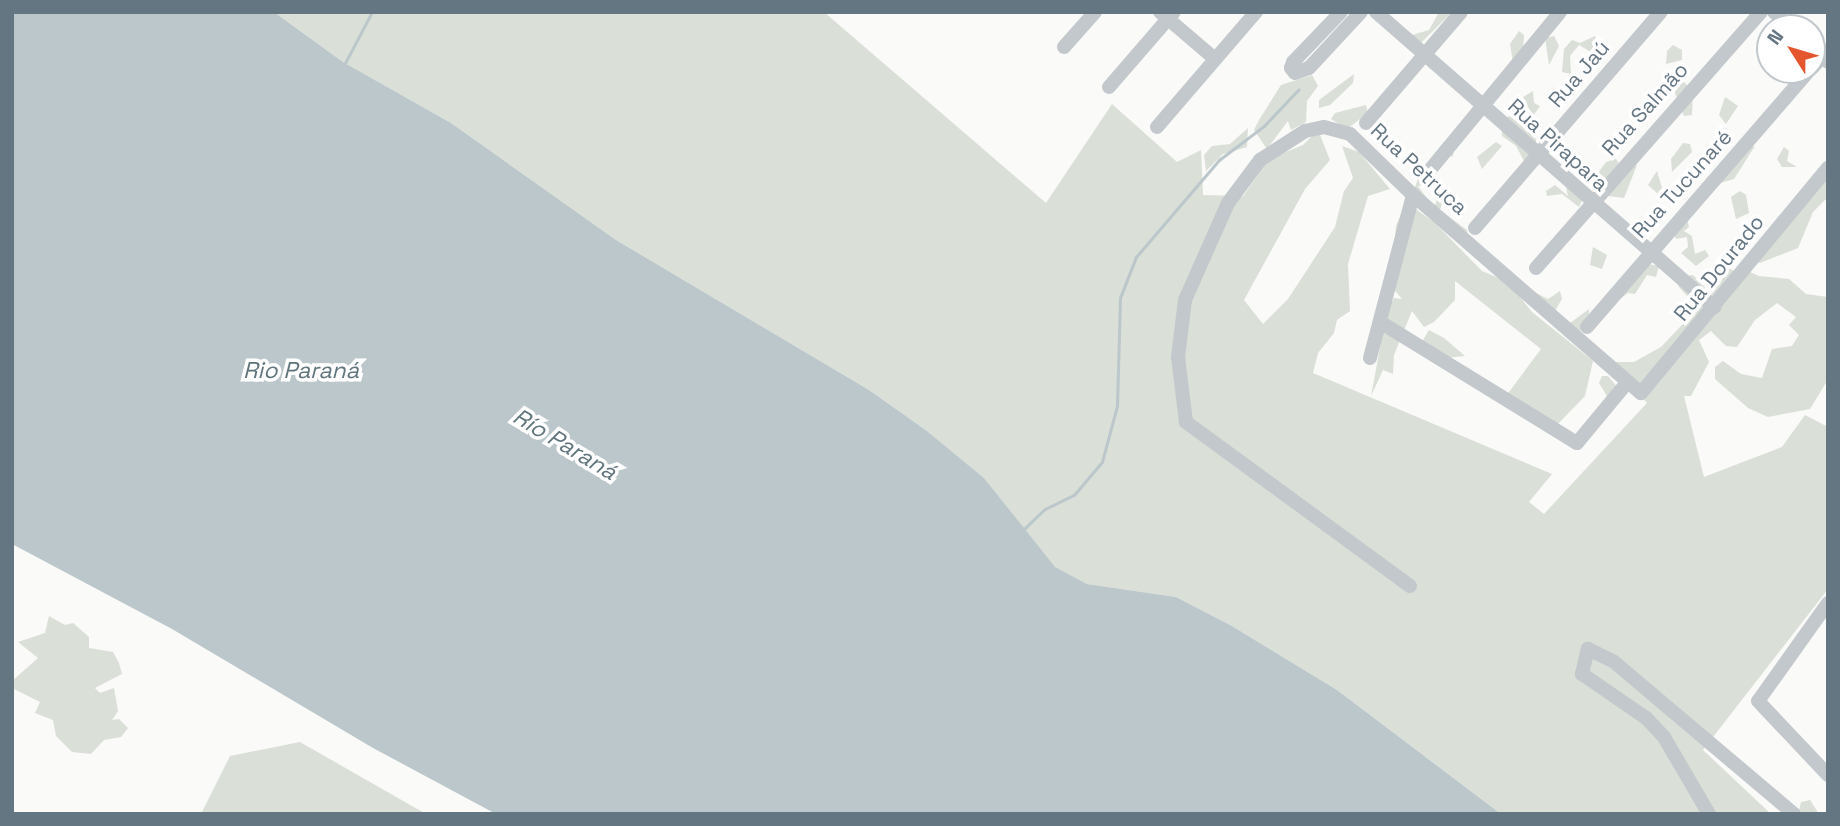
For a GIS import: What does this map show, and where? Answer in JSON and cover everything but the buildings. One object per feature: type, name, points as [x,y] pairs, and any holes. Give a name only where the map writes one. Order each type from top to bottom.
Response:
[{"type":"street","points":[[1064,47],[1095,12]]},
{"type":"street","points":[[1157,127],[1256,12]]},
{"type":"street","points":[[1341,12],[1293,62],[1291,68],[1295,73],[1309,68],[1361,12]]},
{"type":"street","name":"Rua Pirapara","points":[[1376,12],[1648,254],[1714,307]]},
{"type":"street","points":[[1366,123],[1461,12]]},
{"type":"street","points":[[1425,176],[1481,104],[1560,12]]},
{"type":"street","name":"Rua Jaú","points":[[1475,228],[1661,12]]},
{"type":"street","name":"Rua Salmão","points":[[1536,268],[1590,201],[1761,12]]},
{"type":"street","points":[[1109,87],[1168,14],[1215,59]]},
{"type":"street","name":"Rua Tucunaré","points":[[1587,327],[1798,84]]},
{"type":"street","name":"Rua Petruca","points":[[1410,586],[1186,422],[1178,357],[1185,300],[1228,203],[1260,160],[1293,136],[1324,127],[1350,134],[1413,195],[1626,384],[1641,393]]},
{"type":"street","name":"Rua Dourado","points":[[1641,393],[1828,169]]},
{"type":"street","points":[[1370,358],[1413,195]]},
{"type":"street","points":[[1380,322],[1577,443],[1626,384]]},
{"type":"street","points":[[1827,773],[1758,701],[1828,603]]},
{"type":"street","points":[[1709,814],[1664,737],[1646,718],[1582,674],[1588,649],[1613,661],[1794,814]]},
{"type":"shaded area","points":[[274,12],[824,12],[1046,203],[1112,104],[1177,162],[1201,150],[1203,195],[1243,196],[1269,159],[1303,145],[1318,130],[1330,160],[1305,189],[1244,300],[1263,324],[1288,299],[1335,227],[1344,191],[1353,178],[1342,146],[1359,152],[1390,189],[1368,196],[1348,264],[1350,311],[1337,320],[1334,333],[1318,353],[1313,373],[1552,474],[1529,502],[1544,514],[1647,403],[1608,362],[1634,362],[1661,347],[1698,308],[1679,287],[1676,277],[1693,275],[1709,292],[1720,284],[1727,267],[1734,271],[1741,268],[1759,276],[1789,279],[1806,294],[1828,297],[1827,381],[1810,409],[1768,417],[1748,408],[1715,379],[1715,367],[1723,361],[1741,374],[1762,378],[1772,349],[1792,346],[1799,335],[1789,325],[1796,317],[1777,303],[1755,320],[1737,347],[1726,346],[1711,331],[1699,340],[1709,362],[1691,396],[1684,396],[1704,477],[1782,447],[1805,415],[1828,427],[1828,589],[1703,750],[1771,814],[1501,814],[1337,690],[1232,626],[1176,597],[1087,584],[1054,567],[984,478],[927,431],[869,390],[616,240],[451,123],[343,62]]},
{"type":"shaded area","points":[[1439,12],[1452,12],[1421,43],[1412,35],[1429,30]]},
{"type":"shaded area","points":[[1519,31],[1524,35],[1523,50],[1513,63],[1510,44]]},
{"type":"shaded area","points":[[1554,36],[1559,46],[1549,65],[1545,38]]},
{"type":"shaded area","points":[[1595,36],[1600,43],[1594,54],[1579,45],[1570,56],[1571,74],[1562,72],[1564,49],[1572,40],[1580,43]]},
{"type":"shaded area","points":[[1673,45],[1682,50],[1682,60],[1666,64],[1667,51]]},
{"type":"shaded area","points":[[1354,74],[1353,83],[1330,105],[1319,108],[1319,100]]},
{"type":"shaded area","points":[[1312,75],[1318,86],[1307,101],[1306,122],[1291,130],[1288,121],[1267,149],[1254,130],[1259,120],[1281,85]]},
{"type":"shaded area","points":[[1683,81],[1693,91],[1692,115],[1684,116],[1675,93],[1676,85]]},
{"type":"shaded area","points":[[1533,91],[1534,103],[1540,106],[1533,116],[1523,97]]},
{"type":"shaded area","points":[[1725,97],[1738,106],[1726,124],[1719,115]]},
{"type":"shaded area","points":[[1366,105],[1368,113],[1347,129],[1331,119],[1335,113]]},
{"type":"shaded area","points":[[1509,116],[1522,119],[1536,136],[1536,146],[1524,161],[1516,146],[1502,136],[1501,121]]},
{"type":"shaded area","points":[[1248,128],[1247,147],[1223,154],[1206,171],[1204,155],[1212,146],[1230,144]]},
{"type":"shaded area","points":[[1444,142],[1455,143],[1453,156],[1442,159],[1424,185],[1418,186],[1434,208],[1440,191],[1446,191],[1440,210],[1467,230],[1468,239],[1434,212],[1414,190],[1420,173]]},
{"type":"shaded area","points":[[1496,142],[1502,146],[1482,169],[1477,157]]},
{"type":"shaded area","points":[[1683,143],[1690,144],[1692,152],[1672,172],[1671,159]]},
{"type":"shaded area","points":[[1755,146],[1734,179],[1717,184],[1746,148]]},
{"type":"shaded area","points":[[1784,147],[1789,151],[1787,161],[1797,167],[1782,167],[1777,159]]},
{"type":"shaded area","points":[[1616,159],[1623,169],[1637,165],[1624,198],[1608,196],[1599,181],[1598,173],[1606,162]]},
{"type":"shaded area","points":[[1657,171],[1662,188],[1657,193],[1648,185]]},
{"type":"shaded area","points":[[1571,174],[1580,183],[1584,196],[1579,207],[1562,194],[1547,196],[1546,191],[1555,185],[1568,196],[1565,183]]},
{"type":"shaded area","points":[[1828,179],[1828,197],[1813,212],[1798,248],[1760,263],[1748,257],[1781,214]]},
{"type":"shaded area","points":[[1740,191],[1746,195],[1749,213],[1736,219],[1731,197]]},
{"type":"shaded area","points":[[1406,202],[1435,223],[1482,271],[1508,282],[1532,312],[1593,361],[1585,396],[1555,427],[1506,396],[1541,349],[1455,281],[1455,300],[1434,322],[1424,327],[1412,311],[1394,355],[1393,374],[1383,370],[1371,396],[1387,311],[1394,298],[1402,299],[1391,286],[1396,226]]},
{"type":"shaded area","points":[[1687,218],[1689,227],[1684,231],[1692,236],[1695,254],[1705,250],[1709,256],[1696,266],[1681,253],[1688,247],[1687,237],[1676,239],[1673,232]]},
{"type":"shaded area","points":[[1593,247],[1607,255],[1602,269],[1590,265]]},
{"type":"shaded area","points":[[1648,264],[1659,266],[1656,277],[1647,275],[1635,294],[1628,293],[1613,304]]},
{"type":"shaded area","points":[[1560,291],[1562,299],[1555,311],[1570,323],[1589,309],[1589,319],[1577,335],[1534,292],[1548,299]]},
{"type":"shaded area","points":[[1429,330],[1444,338],[1465,356],[1445,358],[1422,342]]},
{"type":"shaded area","points":[[1602,376],[1608,376],[1618,388],[1608,398],[1599,383]]},
{"type":"shaded area","points":[[49,616],[65,625],[73,623],[89,637],[89,648],[113,652],[119,663],[122,674],[95,688],[100,693],[114,688],[118,711],[112,720],[119,719],[128,728],[121,737],[104,740],[91,754],[72,752],[56,736],[53,720],[35,713],[40,702],[12,688],[12,681],[38,658],[18,642],[45,633]]},
{"type":"shaded area","points":[[300,742],[426,814],[201,814],[230,756]]},
{"type":"shaded area","points":[[1810,800],[1819,814],[1798,814],[1801,802]]},
{"type":"water","name":"Rio Paraná","points":[[12,12],[274,12],[343,62],[451,123],[616,240],[869,390],[927,431],[984,478],[1055,567],[1087,584],[1176,597],[1232,626],[1337,690],[1501,814],[496,814],[373,748],[172,629],[12,544]]},
{"type":"waterway","points":[[344,65],[372,12]]},
{"type":"waterway","points":[[1023,530],[1045,509],[1074,495],[1102,462],[1117,406],[1120,298],[1136,257],[1219,160],[1264,126],[1298,90]]},
{"type":"water label","name":"Río Paraná","points":[[565,444]]}]
